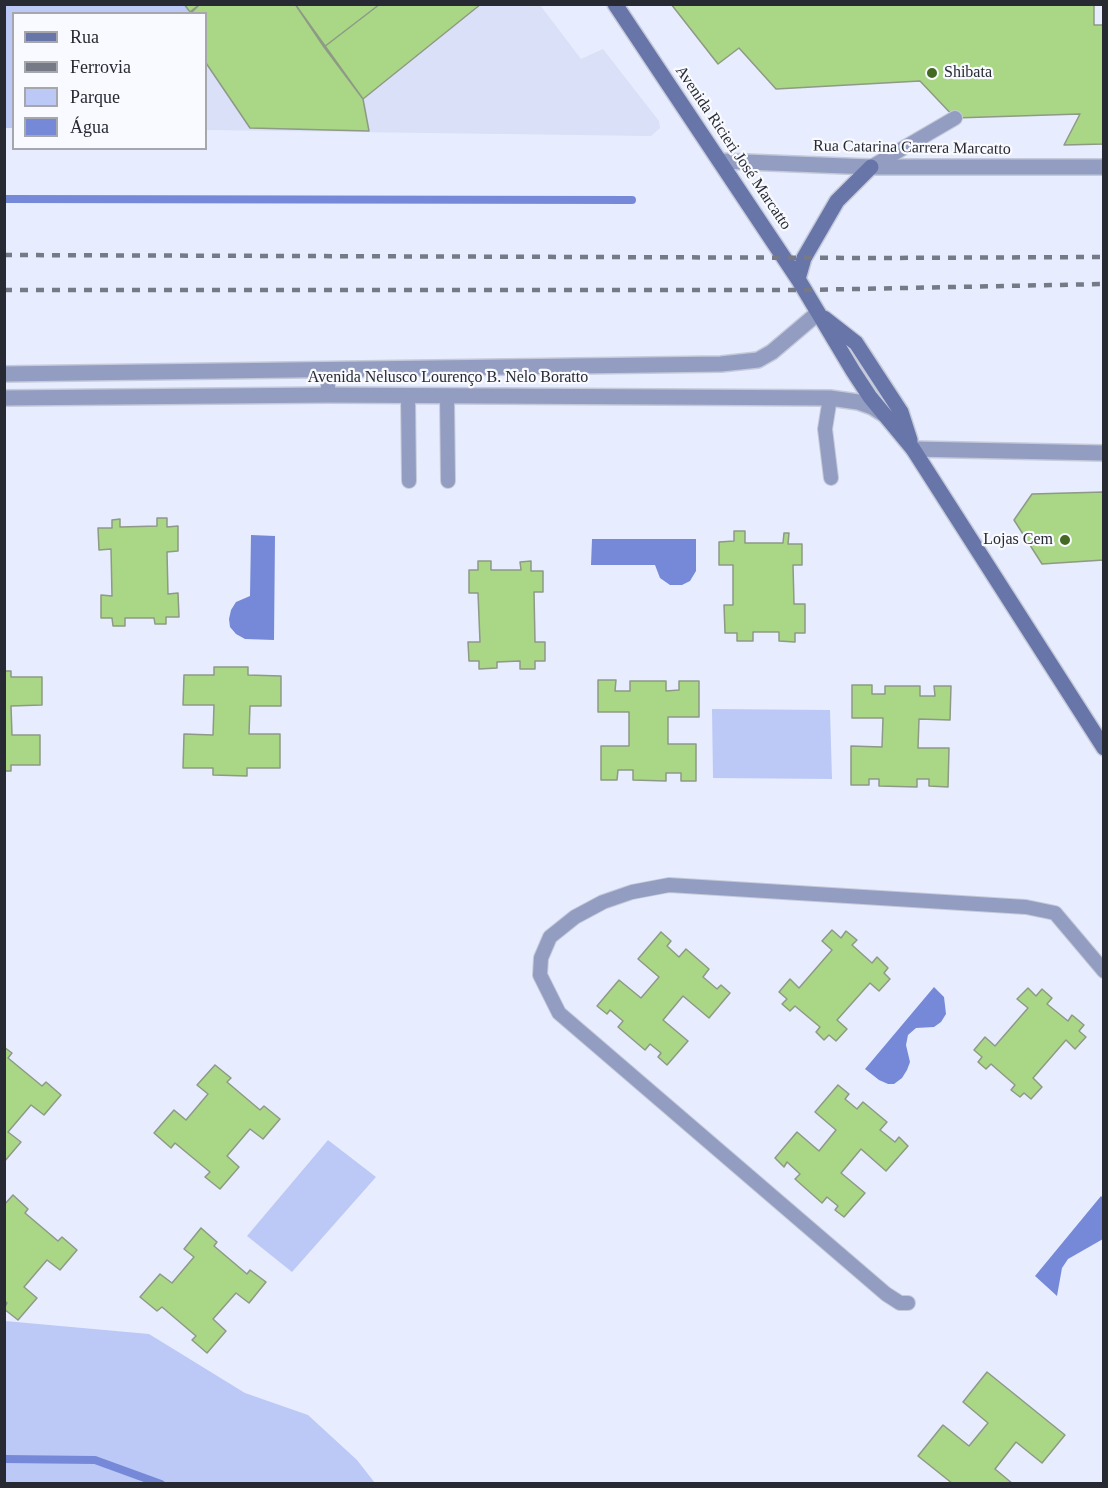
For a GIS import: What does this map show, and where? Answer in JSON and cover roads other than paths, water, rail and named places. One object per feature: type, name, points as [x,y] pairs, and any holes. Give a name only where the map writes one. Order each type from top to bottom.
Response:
[{"type":"main road","name":"Avenida Ricieri José Marcatto","points":[[615,4],[798,279],[853,371],[913,449],[1104,748]]},
{"type":"main road","points":[[798,279],[804,258],[837,201],[871,167]]},
{"type":"main road","name":"Avenida Ricieri José Marcatto","points":[[818,313],[856,343],[901,412],[913,449]]},
{"type":"street","name":"Rua Catarina Carrera Marcatto","points":[[720,161],[871,167],[1104,167]]},
{"type":"street","name":"Avenida Nelusco Lourenço B. Nelo Boratto","points":[[4,375],[721,364],[758,360],[772,352],[818,313]]},
{"type":"street","name":"Avenida Nelusco Lourenço B. Nelo Boratto","points":[[4,398],[408,395],[830,398],[872,406],[888,417]]},
{"type":"street","points":[[913,449],[1104,453]]},
{"type":"lane","points":[[871,167],[955,118]]},
{"type":"lane","points":[[328,371],[328,395]]},
{"type":"lane","points":[[408,395],[409,481]]},
{"type":"lane","points":[[447,396],[448,481]]},
{"type":"lane","points":[[830,398],[825,429],[831,478]]},
{"type":"lane","points":[[908,1304],[900,1303],[886,1294],[558,1013],[540,975],[541,958],[550,937],[575,917],[603,902],[632,892],[669,885],[1026,906],[1055,913],[1104,971]]},
{"type":"water","points":[[251,535],[275,536],[274,640],[245,639],[230,627],[231,610],[236,602],[250,596]]},
{"type":"water","points":[[592,539],[696,539],[696,571],[690,581],[682,585],[670,585],[660,578],[655,565],[591,565]]},
{"type":"water","points":[[934,987],[944,997],[946,1014],[934,1027],[916,1028],[908,1035],[906,1045],[910,1062],[902,1078],[894,1084],[879,1080],[865,1069]]},
{"type":"water","points":[[1101,1196],[1103,1198],[1103,1239],[1068,1259],[1062,1268],[1057,1296],[1035,1276]]},
{"type":"waterway","points":[[4,199],[632,200]]},
{"type":"waterway","points":[[4,1459],[95,1460],[161,1484]]},
{"type":"railway","points":[[4,255],[1104,257]]},
{"type":"railway","points":[[4,290],[804,290],[1104,284]]},
{"type":"place","name":"Shibata","points":[[932,73]]},
{"type":"place","name":"Lojas Cem","points":[[1065,540]]}]
